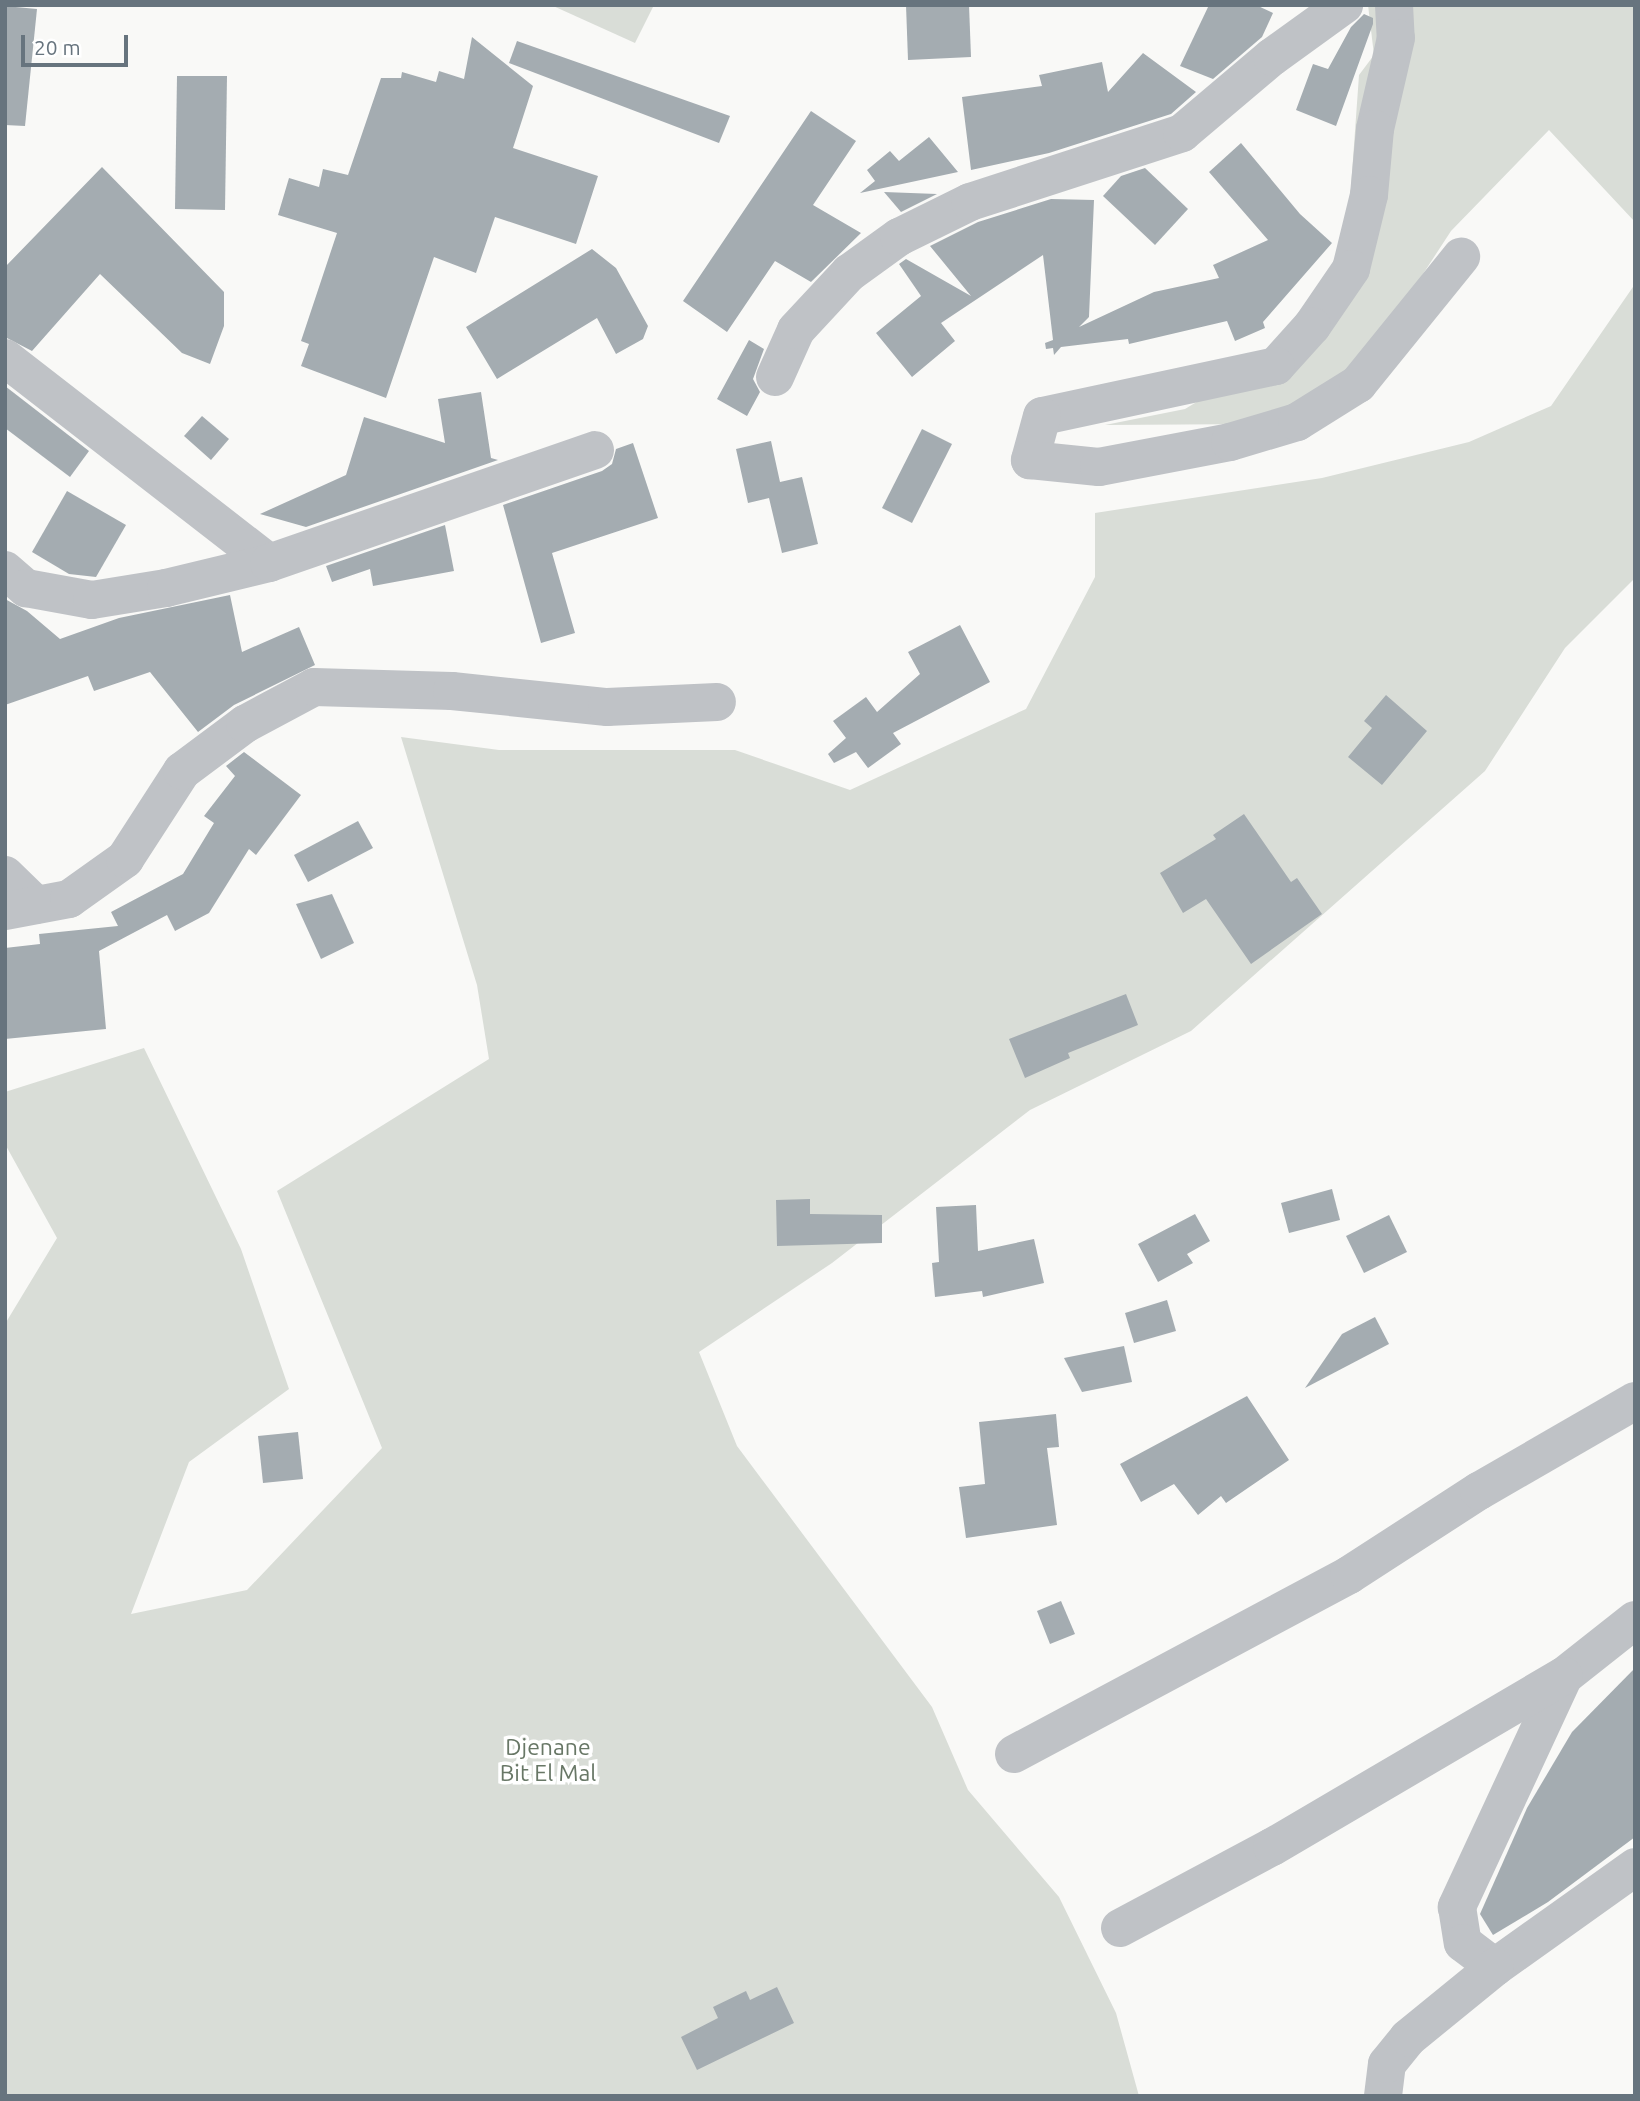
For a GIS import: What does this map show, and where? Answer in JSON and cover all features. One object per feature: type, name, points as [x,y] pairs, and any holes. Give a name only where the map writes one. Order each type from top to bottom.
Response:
[{"type":"street","points":[[775,377],[796,330],[849,273],[899,237],[970,202],[1182,133],[1272,57],[1344,5]]},
{"type":"street","points":[[1394,5],[1396,38],[1375,129],[1368,195],[1350,270],[1312,326],[1276,366],[1042,416],[1030,460],[1099,467],[1230,442],[1297,422],[1358,384],[1461,257]]},
{"type":"street","points":[[5,358],[269,562]]},
{"type":"street","points":[[5,570],[26,588],[92,600],[166,588],[269,562],[595,450]]},
{"type":"street","points":[[5,875],[20,908],[69,899],[125,859],[182,771],[245,724],[314,687],[452,691],[607,707],[717,702]]},
{"type":"street","points":[[1014,1754],[1349,1575],[1479,1491],[1635,1401]]},
{"type":"street","points":[[1120,1928],[1272,1847],[1564,1676],[1635,1620]]},
{"type":"street","points":[[1495,1967],[1463,1942],[1457,1907],[1564,1676]]},
{"type":"street","points":[[1383,2096],[1387,2064],[1408,2038],[1495,1967],[1635,1867]]},
{"type":"green space","points":[[551,5],[654,5],[635,43]]},
{"type":"green space","points":[[1368,5],[1635,5],[1635,222],[1549,130],[1451,231],[1359,372],[1260,424],[1105,425],[1185,409],[1253,368],[1323,290],[1348,229],[1359,75],[1374,55]]},
{"type":"green space","name":"Djenane Bit El Mal","points":[[1635,284],[1635,578],[1565,648],[1485,771],[1191,1031],[1030,1110],[832,1263],[699,1352],[737,1446],[932,1707],[968,1790],[1059,1897],[1116,2013],[1139,2096],[5,2096],[5,1324],[57,1238],[5,1144],[5,1092],[144,1048],[241,1249],[289,1389],[189,1462],[131,1614],[247,1590],[382,1448],[277,1191],[489,1059],[477,985],[401,737],[499,750],[735,750],[850,790],[1026,709],[1095,577],[1095,513],[1322,478],[1469,442],[1551,406]]},
{"type":"building","points":[[906,5],[969,5],[971,57],[908,60]]},
{"type":"building","points":[[1209,5],[1256,5],[1273,13],[1262,37],[1213,79],[1180,66]]},
{"type":"building","points":[[5,6],[37,9],[25,126],[5,125]]},
{"type":"building","points":[[1364,14],[1373,18],[1373,24],[1336,126],[1296,110],[1313,64],[1328,69],[1351,27]]},
{"type":"building","points":[[472,37],[533,86],[513,148],[598,176],[576,244],[495,217],[476,273],[434,257],[386,398],[301,366],[309,344],[301,341],[337,233],[278,215],[289,178],[319,187],[323,169],[348,175],[381,78],[401,78],[402,72],[436,82],[439,71],[464,79]]},
{"type":"building","points":[[517,41],[730,116],[719,143],[509,63]]},
{"type":"building","points":[[1143,53],[1196,92],[1171,114],[1049,153],[971,170],[962,97],[1042,86],[1039,75],[1102,62],[1108,92]]},
{"type":"building","points":[[177,76],[227,76],[225,210],[175,209]]},
{"type":"building","points":[[811,111],[856,141],[813,205],[861,233],[811,282],[775,261],[727,332],[683,301]]},
{"type":"building","points":[[929,137],[958,172],[860,193],[875,181],[867,170],[890,151],[899,161]]},
{"type":"building","points":[[1241,143],[1300,214],[1332,243],[1263,322],[1265,328],[1235,341],[1227,321],[1129,344],[1128,339],[1061,347],[1054,355],[1053,348],[1046,349],[1045,343],[1053,340],[1043,255],[941,323],[955,341],[912,377],[876,333],[921,296],[899,264],[906,259],[971,296],[930,246],[978,222],[1051,199],[1094,200],[1089,317],[1079,327],[1154,292],[1219,278],[1213,265],[1268,240],[1209,172]]},
{"type":"building","points":[[102,167],[224,292],[224,326],[210,364],[182,353],[100,274],[32,351],[5,337],[5,267]]},
{"type":"building","points":[[1145,168],[1188,209],[1155,245],[1103,196],[1121,176]]},
{"type":"building","points":[[884,192],[937,194],[901,212]]},
{"type":"building","points":[[592,249],[616,268],[648,326],[643,339],[616,354],[597,318],[497,379],[466,327]]},
{"type":"building","points":[[749,340],[764,349],[753,379],[760,392],[747,416],[717,399]]},
{"type":"building","points":[[5,386],[89,451],[70,477],[5,428]]},
{"type":"building","points":[[481,392],[491,458],[498,460],[306,527],[260,514],[346,475],[364,417],[445,443],[438,399]]},
{"type":"building","points":[[202,416],[229,439],[211,460],[184,436]]},
{"type":"building","points":[[922,429],[952,444],[912,523],[882,508]]},
{"type":"building","points":[[771,441],[780,482],[802,477],[818,544],[782,553],[769,498],[748,503],[736,449]]},
{"type":"building","points":[[633,443],[658,518],[552,553],[575,633],[541,643],[503,505],[602,471],[612,464],[616,449]]},
{"type":"building","points":[[67,491],[126,525],[96,577],[69,574],[32,552]]},
{"type":"building","points":[[445,525],[454,571],[373,586],[370,569],[332,582],[326,566]]},
{"type":"building","points":[[230,595],[242,652],[299,627],[315,665],[234,705],[198,732],[150,672],[94,691],[88,676],[5,705],[5,599],[27,611],[60,639],[119,618]]},
{"type":"building","points":[[960,625],[990,682],[893,733],[901,744],[868,768],[856,752],[834,763],[828,754],[846,738],[833,721],[866,697],[877,712],[920,674],[908,652]]},
{"type":"building","points":[[1386,695],[1427,731],[1382,785],[1348,757],[1372,728],[1364,721]]},
{"type":"building","points":[[244,752],[301,795],[256,855],[249,849],[209,913],[175,931],[167,915],[99,951],[106,1029],[5,1039],[5,948],[40,944],[39,934],[118,926],[111,912],[183,874],[214,823],[204,816],[235,776],[226,766]]},
{"type":"building","points":[[1244,814],[1291,882],[1297,878],[1322,914],[1251,964],[1206,899],[1183,913],[1160,873],[1216,839],[1213,835]]},
{"type":"building","points":[[358,821],[373,848],[308,882],[294,855]]},
{"type":"building","points":[[332,894],[354,943],[321,959],[296,904]]},
{"type":"building","points":[[1126,994],[1138,1025],[1068,1053],[1070,1058],[1025,1078],[1009,1039]]},
{"type":"building","points":[[1332,1189],[1340,1220],[1289,1233],[1281,1203]]},
{"type":"building","points":[[810,1199],[810,1214],[882,1215],[882,1243],[777,1246],[776,1200]]},
{"type":"building","points":[[976,1205],[978,1251],[1034,1239],[1044,1283],[983,1297],[982,1291],[935,1297],[932,1263],[939,1262],[936,1207]]},
{"type":"building","points":[[1195,1214],[1210,1241],[1187,1254],[1193,1263],[1158,1282],[1138,1244]]},
{"type":"building","points":[[1389,1215],[1407,1252],[1364,1273],[1346,1236]]},
{"type":"building","points":[[1167,1300],[1176,1331],[1134,1343],[1125,1313]]},
{"type":"building","points":[[1375,1317],[1389,1344],[1305,1388],[1342,1334]]},
{"type":"building","points":[[1124,1346],[1132,1382],[1082,1392],[1064,1358]]},
{"type":"building","points":[[1247,1396],[1289,1460],[1226,1503],[1221,1496],[1198,1515],[1174,1484],[1141,1502],[1120,1464]]},
{"type":"building","points":[[1056,1414],[1059,1447],[1047,1448],[1057,1525],[966,1538],[959,1487],[985,1484],[979,1422]]},
{"type":"building","points":[[298,1432],[303,1479],[263,1483],[258,1436]]},
{"type":"building","points":[[1061,1601],[1075,1634],[1050,1644],[1037,1611]]},
{"type":"building","points":[[1635,1668],[1635,1837],[1548,1902],[1493,1935],[1480,1914],[1527,1808],[1572,1732]]},
{"type":"building","points":[[777,1987],[794,2023],[697,2070],[681,2037],[718,2018],[713,2007],[746,1991],[750,2000]]}]
